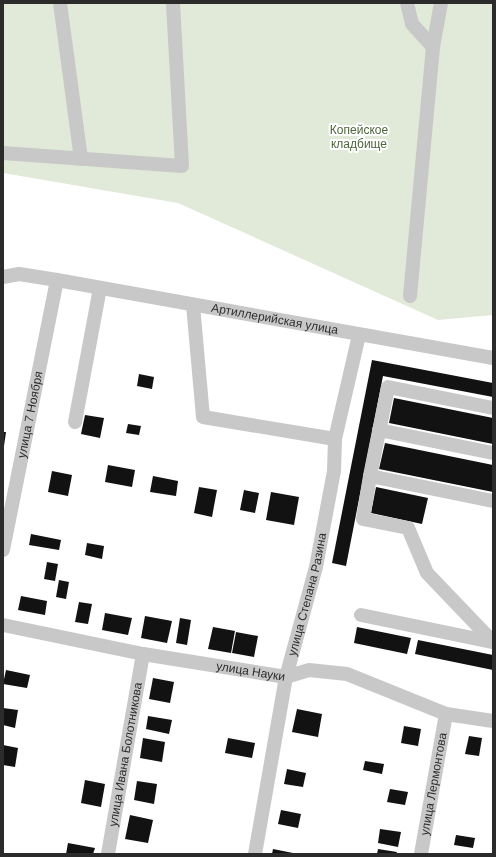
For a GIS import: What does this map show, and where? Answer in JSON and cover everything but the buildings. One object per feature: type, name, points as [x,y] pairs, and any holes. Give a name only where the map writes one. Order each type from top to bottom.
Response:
[{"type":"street","points":[[60,3],[81,159]]},
{"type":"street","points":[[3,153],[182,166],[173,3]]},
{"type":"street","points":[[407,3],[412,24],[433,47]]},
{"type":"street","points":[[410,296],[433,47],[441,3]]},
{"type":"street","name":"Артиллерийская улица","points":[[3,276],[19,274],[57,280],[493,358]]},
{"type":"street","name":"улица 7 Ноября","points":[[3,550],[57,280]]},
{"type":"street","points":[[75,422],[100,288]]},
{"type":"street","points":[[193,304],[203,417],[335,439]]},
{"type":"street","name":"улица Степана Разина","points":[[255,854],[286,677],[316,567],[334,471],[335,439],[359,335]]},
{"type":"street","points":[[493,408],[388,387],[363,519],[408,528],[427,573],[493,642]]},
{"type":"street","points":[[379,430],[493,453]]},
{"type":"street","points":[[370,476],[493,501]]},
{"type":"street","points":[[361,615],[493,642]]},
{"type":"street","name":"улица Науки","points":[[3,625],[143,654],[286,677],[309,670],[347,674],[446,714],[493,721]]},
{"type":"street","name":"улица Ивана Болотникова","points":[[108,854],[143,654]]},
{"type":"street","name":"улица Лермонтова","points":[[421,854],[446,714]]},
{"type":"green space","name":"Копейское кладбище","points":[[3,3],[493,3],[493,315],[438,320],[178,203],[3,173]]}]
